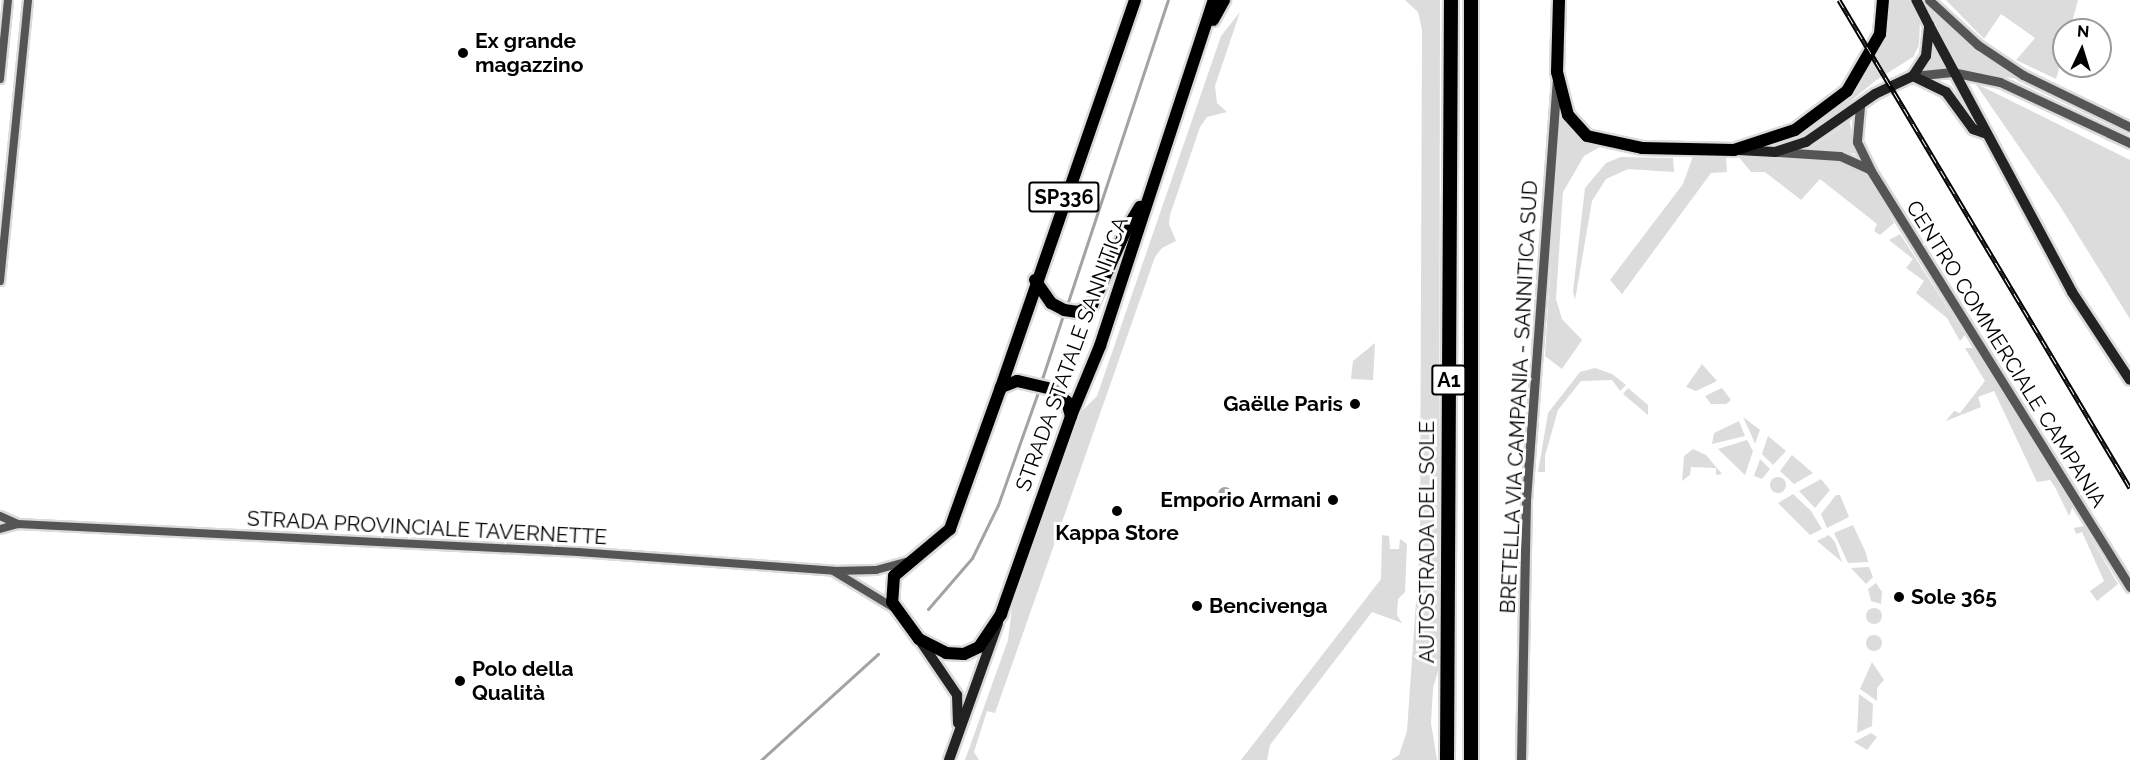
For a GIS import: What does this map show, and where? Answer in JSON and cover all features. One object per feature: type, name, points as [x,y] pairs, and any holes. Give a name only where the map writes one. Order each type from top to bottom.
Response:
[{"type":"highway","name":"AUTOSTRADA DEL SOLE","points":[[1447,760],[1451,0]]},
{"type":"highway","name":"A1","points":[[1471,0],[1471,760]]},
{"type":"main road","name":"SP336","points":[[894,609],[890,596],[894,576],[910,560],[950,529],[1000,391],[1035,280],[1135,0]]},
{"type":"main road","name":"STRADA STATALE SANNITICA","points":[[949,760],[957,732],[1002,614],[1071,416],[1100,346],[1147,196],[1203,40],[1214,0]]},
{"type":"main road","name":"STRADA STATALE SANNITICA","points":[[1203,40],[1224,0]]},
{"type":"main road","points":[[1734,150],[1795,130],[1847,91],[1880,34],[1883,0]]},
{"type":"main road","points":[[1916,0],[1984,133],[2072,292],[2130,380]]},
{"type":"main road","points":[[1558,3],[1557,72],[1568,115],[1587,135],[1642,148],[1775,152],[1806,142],[1875,94],[1913,76],[1926,56],[1929,25]]},
{"type":"main road","points":[[1913,76],[1946,92],[1973,129],[1984,133]]},
{"type":"main road","points":[[1035,280],[1046,298],[1064,310],[1078,312],[1092,305],[1126,230],[1147,196]]},
{"type":"main road","points":[[1000,391],[1017,381],[1052,389],[1067,402],[1071,416]]},
{"type":"main road","name":"STRADA STATALE SANNITICA","points":[[894,609],[919,639],[946,653],[964,654],[979,647],[1002,614]]},
{"type":"main road","points":[[919,639],[957,695],[957,732]]},
{"type":"street","points":[[0,79],[8,0]]},
{"type":"street","points":[[0,281],[28,0]]},
{"type":"street","points":[[1929,0],[1978,45],[2023,75],[2130,127]]},
{"type":"street","name":"BRETELLA VIA CAMPANIA - SANNITICA SUD","points":[[1521,760],[1526,500],[1557,72]]},
{"type":"street","points":[[1913,76],[1952,72],[2000,82],[2130,143]]},
{"type":"street","name":"CENTRO COMMERCIALE CAMPANIA","points":[[1860,106],[1857,142],[1871,171],[2130,587]]},
{"type":"street","points":[[1775,152],[1840,156],[1871,171]]},
{"type":"street","name":"STRADA PROVINCIALE TAVERNETTE","points":[[0,511],[3,525],[578,552],[834,571],[876,570],[910,560]]},
{"type":"street","name":"STRADA PROVINCIALE TAVERNETTE","points":[[834,571],[894,609]]},
{"type":"shaded area","points":[[1405,0],[1440,0],[1439,668],[1433,688],[1431,723],[1437,760],[1391,760],[1399,755],[1407,731],[1420,544],[1422,30],[1418,12]]},
{"type":"shaded area","points":[[1889,0],[1909,0],[1920,20],[1919,45],[1913,57],[1875,81],[1821,126],[1790,141],[1789,136],[1813,124],[1848,93]]},
{"type":"shaded area","points":[[1920,0],[1925,0],[2018,79],[1953,69],[1920,72],[1930,57]]},
{"type":"shaded area","points":[[1946,0],[2078,0],[2073,18],[2052,18],[2052,77],[2016,60],[2035,38],[2001,14],[1984,39]]},
{"type":"shaded area","points":[[1240,12],[1215,86],[1217,103],[1227,112],[1207,117],[1200,127],[1170,215],[1169,224],[1176,241],[1162,248],[1155,257],[995,713],[987,711],[974,752],[979,760],[965,760],[1008,640],[1013,600],[1078,415],[1097,396],[1221,36]]},
{"type":"shaded area","points":[[1975,83],[2130,160],[2130,319],[2060,206]]},
{"type":"shaded area","points":[[1561,95],[1566,113],[1605,144],[1584,156],[1563,192],[1556,299],[1562,319],[1582,340],[1562,369],[1545,356]]},
{"type":"shaded area","points":[[1849,120],[1858,154],[1811,148],[1840,128]]},
{"type":"shaded area","points":[[1693,156],[1726,157],[1727,172],[1711,173],[1622,294],[1610,280],[1683,184]]},
{"type":"shaded area","points":[[1738,156],[1847,160],[1871,178],[1894,223],[1880,235],[1874,231],[1877,224],[1820,179],[1801,200],[1765,172],[1751,172]]},
{"type":"shaded area","points":[[1621,157],[1673,158],[1674,172],[1628,169],[1606,179],[1592,201],[1575,300],[1573,291],[1585,188],[1606,163]]},
{"type":"shaded area","points":[[1900,234],[1965,335],[1960,341],[1947,318],[1916,293],[1924,281],[1906,268],[1913,259],[1889,240]]},
{"type":"shaded area","points":[[1375,343],[1373,380],[1351,379],[1353,361]]},
{"type":"shaded area","points":[[1965,348],[1973,348],[2025,428],[2073,506],[2069,516],[2050,480],[2037,482],[1994,391],[1978,397],[1981,407],[1946,421],[1954,411],[1960,413],[1985,381]]},
{"type":"shaded area","points":[[1702,364],[1717,381],[1696,391],[1686,387]]},
{"type":"shaded area","points":[[1595,368],[1612,374],[1626,385],[1620,391],[1612,380],[1581,381],[1558,410],[1545,456],[1545,472],[1538,472],[1548,413],[1580,372]]},
{"type":"shaded area","points":[[1628,388],[1648,405],[1648,415],[1623,394]]},
{"type":"shaded area","points":[[1722,388],[1731,400],[1726,404],[1711,404],[1705,396]]},
{"type":"shaded area","points":[[1743,417],[1760,430],[1755,444],[1750,432]]},
{"type":"shaded area","points":[[1739,421],[1745,436],[1712,444],[1714,433]]},
{"type":"shaded area","points":[[1768,436],[1786,451],[1773,465],[1762,454]]},
{"type":"shaded area","points":[[1747,440],[1753,451],[1745,475],[1718,449]]},
{"type":"shaded area","points":[[1693,449],[1706,455],[1722,474],[1716,475],[1716,468],[1691,467],[1690,475],[1682,481],[1684,456]]},
{"type":"shaded area","points":[[1792,455],[1813,473],[1794,484],[1780,471]]},
{"type":"shaded area","points":[[1760,459],[1770,469],[1762,479],[1754,476]]},
{"type":"shaded area","points":[[1775,477],[1781,477],[1786,485],[1784,491],[1775,493],[1770,488],[1770,482]]},
{"type":"shaded area","points":[[1821,479],[1830,490],[1815,508],[1799,491]]},
{"type":"shaded area","points":[[1225,487],[1230,489],[1232,494],[1230,499],[1225,501],[1220,499],[1218,494],[1220,489]]},
{"type":"shaded area","points":[[1793,494],[1811,511],[1822,529],[1810,535],[1778,503]]},
{"type":"shaded area","points":[[1836,495],[1840,495],[1849,517],[1827,528],[1821,514]]},
{"type":"shaded area","points":[[1853,525],[1868,562],[1848,563],[1834,533]]},
{"type":"shaded area","points":[[2084,526],[2118,584],[2097,601],[2090,591],[2104,581],[2082,532],[2076,534],[2074,528]]},
{"type":"shaded area","points":[[1382,535],[1389,536],[1390,549],[1399,549],[1400,539],[1407,544],[1405,592],[1398,599],[1397,615],[1402,623],[1372,612],[1270,745],[1267,760],[1241,760],[1381,579]]},
{"type":"shaded area","points":[[1829,535],[1835,542],[1842,562],[1817,541]]},
{"type":"shaded area","points":[[1869,567],[1873,577],[1866,584],[1851,568]]},
{"type":"shaded area","points":[[1876,583],[1882,592],[1881,604],[1871,601],[1868,589]]},
{"type":"shaded area","points":[[1871,608],[1877,608],[1882,616],[1880,622],[1871,624],[1866,619],[1866,613]]},
{"type":"shaded area","points":[[1871,635],[1877,635],[1882,643],[1880,649],[1871,651],[1866,646],[1866,640]]},
{"type":"shaded area","points":[[1872,662],[1884,680],[1877,688],[1877,701],[1860,689]]},
{"type":"shaded area","points":[[1859,694],[1873,704],[1872,726],[1857,733]]},
{"type":"shaded area","points":[[1871,733],[1877,737],[1867,750],[1854,742]]},
{"type":"waterway","points":[[1067,305],[1168,0]]},
{"type":"waterway","points":[[1041,382],[1063,315]]},
{"type":"waterway","points":[[928,609],[972,558],[998,505],[1038,392]]},
{"type":"waterway","points":[[761,760],[878,654]]},
{"type":"railway","points":[[1839,0],[2130,488]]},
{"type":"place","name":"Ex grande magazzino","points":[[463,53]]},
{"type":"place","name":"Gaëlle Paris","points":[[1355,404]]},
{"type":"place","name":"Emporio Armani","points":[[1333,500]]},
{"type":"place","name":"Kappa Store","points":[[1117,511]]},
{"type":"place","name":"Sole 365","points":[[1899,597]]},
{"type":"place","name":"Bencivenga","points":[[1197,606]]},
{"type":"place","name":"Polo della Qualità","points":[[460,681]]}]
